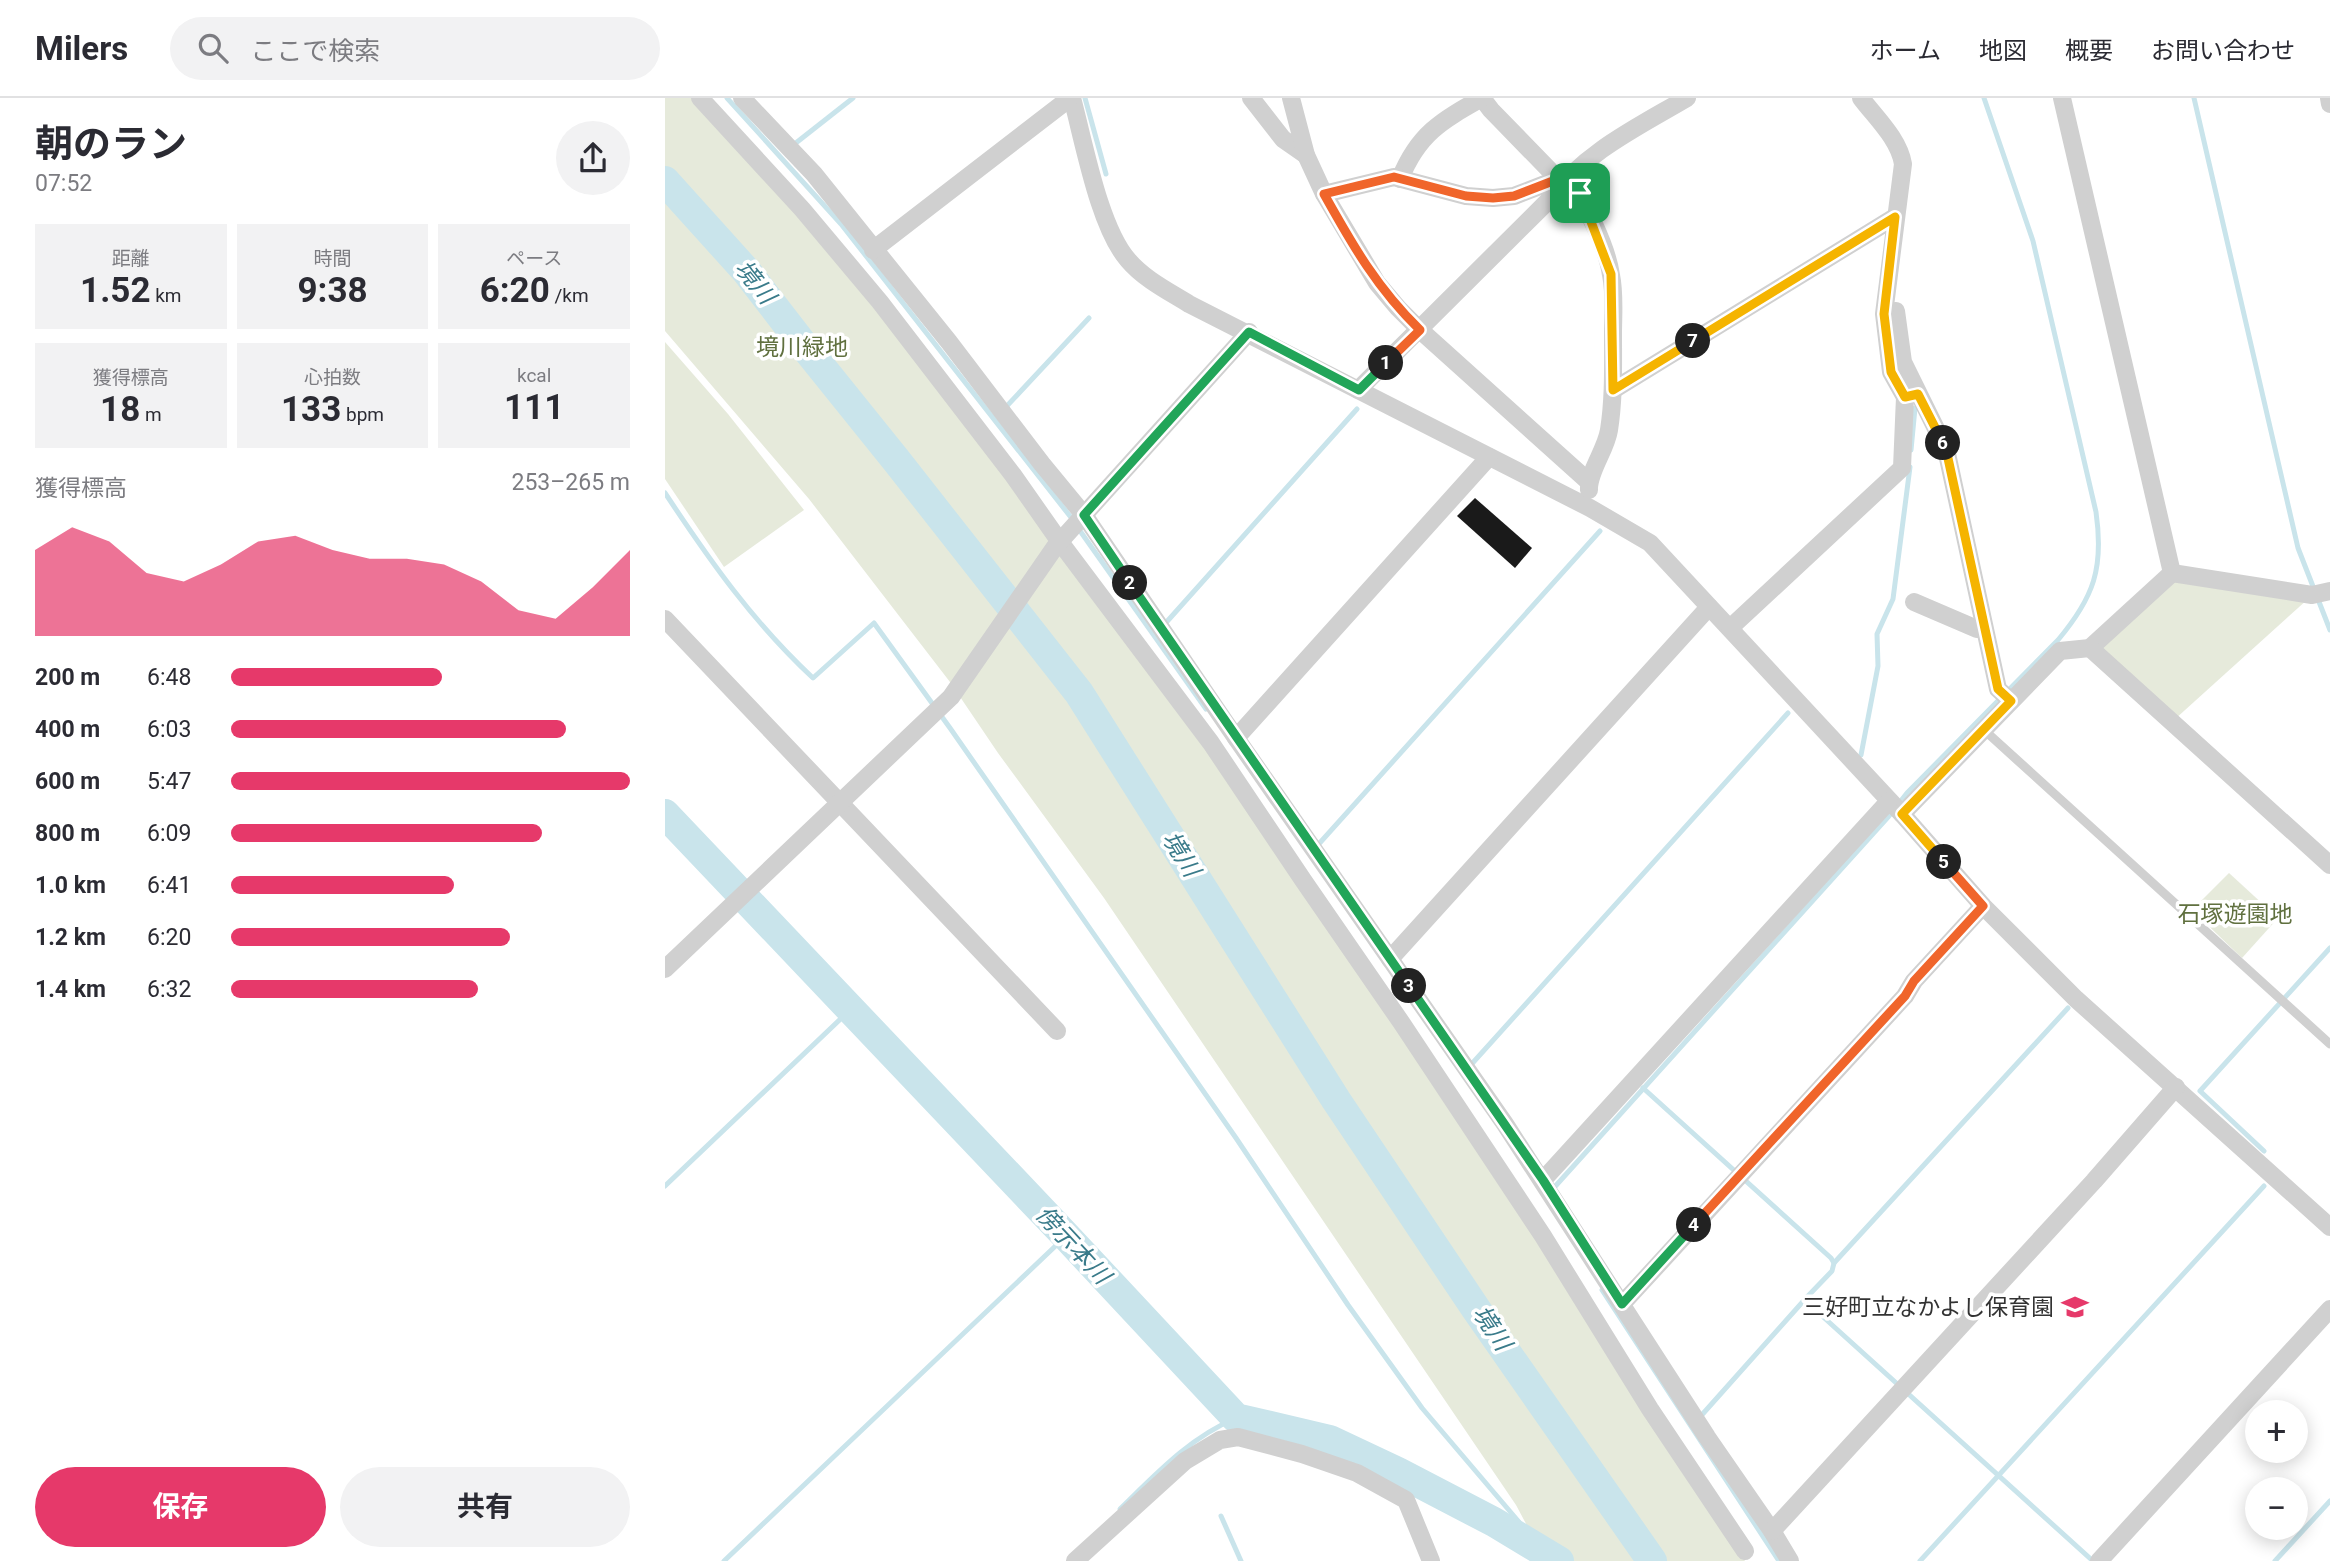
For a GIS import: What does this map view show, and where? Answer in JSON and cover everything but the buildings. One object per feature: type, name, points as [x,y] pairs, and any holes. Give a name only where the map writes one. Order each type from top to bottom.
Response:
[{"type":"street","points":[[700,98],[802,209],[880,302],[1013,475],[1211,743],[1543,1236],[1650,1409],[1745,1551]]},
{"type":"street","points":[[742,98],[814,174],[1084,515],[1543,1180],[1706,1437],[1790,1561]]},
{"type":"street","points":[[873,250],[1071,98],[1104,216],[1114,239],[1128,260],[1146,277],[1189,304],[1249,332],[1590,508],[1650,543],[1902,814],[1983,906],[2076,999],[2330,1227]]},
{"type":"street","points":[[1251,98],[1283,139],[1306,155]]},
{"type":"street","points":[[1290,98],[1306,155],[1324,194],[1377,283],[1420,330],[1589,482]]},
{"type":"street","points":[[1400,179],[1413,150],[1424,137],[1447,118],[1482,98],[1562,180],[1580,193],[1611,274],[1613,390],[1605,446],[1589,482],[1590,508]]},
{"type":"street","points":[[1359,390],[1549,200],[1562,180],[1594,153],[1687,98]]},
{"type":"street","points":[[1860,98],[1901,152],[1903,164],[1884,314],[1891,372],[1912,396],[1946,449],[1998,689],[2011,701]]},
{"type":"street","points":[[2062,98],[2172,573]]},
{"type":"street","points":[[2329,98],[2330,104]]},
{"type":"street","points":[[1324,194],[1394,177],[1466,196],[1493,198],[1514,196],[1562,180]]},
{"type":"street","points":[[1613,390],[1895,217]]},
{"type":"street","points":[[1730,628],[1902,468],[1912,396],[1903,362],[1896,311]]},
{"type":"street","points":[[665,969],[954,693],[1061,541],[1249,332]]},
{"type":"street","points":[[1236,738],[1489,457]]},
{"type":"street","points":[[2172,573],[2312,595],[2330,591]]},
{"type":"street","points":[[1902,814],[2060,651],[2090,648],[2172,573]]},
{"type":"street","points":[[1914,602],[1977,629],[1985,628]]},
{"type":"street","points":[[1390,959],[1709,607]]},
{"type":"street","points":[[665,619],[1057,1031]]},
{"type":"street","points":[[2090,648],[2330,865]]},
{"type":"street","points":[[1543,1180],[1889,801]]},
{"type":"street","points":[[1622,1304],[1905,996],[1914,981],[1983,906]]},
{"type":"street","points":[[1772,1531],[2094,1181],[2176,1087]]},
{"type":"street","points":[[2099,1561],[2330,1309]]},
{"type":"street","points":[[1075,1561],[1185,1461],[1220,1440],[1238,1437],[1302,1454],[1357,1474],[1406,1500],[1431,1561]]},
{"type":"lane","points":[[1983,729],[2330,1044]]},
{"type":"green space","name":"境川緑地","points":[[665,98],[708,98],[1080,566],[1516,1189],[1745,1561],[1546,1561],[1516,1505],[1104,898],[998,753],[950,682],[809,499],[665,331]]},
{"type":"green space","points":[[665,342],[728,414],[804,510],[724,567],[665,479]]},
{"type":"green space","points":[[2174,579],[2308,599],[2174,720],[2098,651]]},
{"type":"green space","name":"石塚遊園地","points":[[2229,873],[2278,918],[2242,958],[2192,910]]},
{"type":"waterway","points":[[727,98],[841,224],[1073,520]]},
{"type":"waterway","points":[[792,146],[853,98]]},
{"type":"waterway","points":[[1085,98],[1106,174]]},
{"type":"waterway","points":[[1551,1191],[1907,793],[2058,640],[2088,595],[2099,550],[2096,512],[2033,241],[1984,98]]},
{"type":"waterway","points":[[2194,98],[2298,548],[2330,630]]},
{"type":"waterway","name":"境川","points":[[665,181],[747,272],[1079,693],[1336,1100],[1476,1309],[1652,1561]]},
{"type":"waterway","points":[[1005,408],[1089,318]]},
{"type":"waterway","points":[[1911,450],[1915,408]]},
{"type":"waterway","points":[[1163,626],[1357,409]]},
{"type":"waterway","points":[[1861,755],[1878,666],[1877,634],[1893,599],[1910,467]]},
{"type":"waterway","points":[[665,493],[733,590],[771,635],[813,678],[874,623],[1236,1138],[1348,1305],[1422,1408],[1519,1522],[1521,1531],[1516,1536]]},
{"type":"waterway","points":[[1078,528],[1206,709]]},
{"type":"waterway","points":[[1317,846],[1600,531]]},
{"type":"waterway","points":[[1469,1067],[1788,713]]},
{"type":"waterway","name":"傍示本川","points":[[665,814],[1236,1418],[1330,1440],[1494,1522],[1559,1561]]},
{"type":"waterway","points":[[2264,1151],[2200,1091],[2330,948]]},
{"type":"waterway","points":[[1834,1263],[2068,1008]]},
{"type":"waterway","points":[[665,1186],[851,1009]]},
{"type":"waterway","points":[[1643,1088],[1831,1258],[1834,1263],[1832,1271],[1807,1297],[1810,1305],[2093,1561]]},
{"type":"waterway","points":[[1920,1561],[2264,1186]]},
{"type":"waterway","points":[[724,1561],[1066,1236]]},
{"type":"waterway","points":[[1602,1290],[1779,1561]]},
{"type":"waterway","points":[[1700,1417],[1807,1297]]},
{"type":"waterway","points":[[1120,1509],[1188,1446],[1236,1418]]},
{"type":"waterway","points":[[2275,1561],[2330,1501]]},
{"type":"waterway","points":[[1221,1516],[1241,1561]]},
{"type":"place","name":"三好町立なかよし保育園","points":[[2075,1307]]},
{"type":"route","points":[[1394,177],[1466,196],[1493,198],[1514,196],[1558,179],[1562,183],[1567,178],[1580,193],[1611,274],[1613,390],[1895,217],[1884,314],[1891,372],[1905,397],[1918,394],[1946,449],[1998,689],[2011,701],[1902,814],[1983,906],[1914,981],[1905,996],[1622,1304],[1505,1124],[1084,515],[1249,332],[1359,390],[1420,330],[1377,283],[1324,194],[1394,177]]}]
